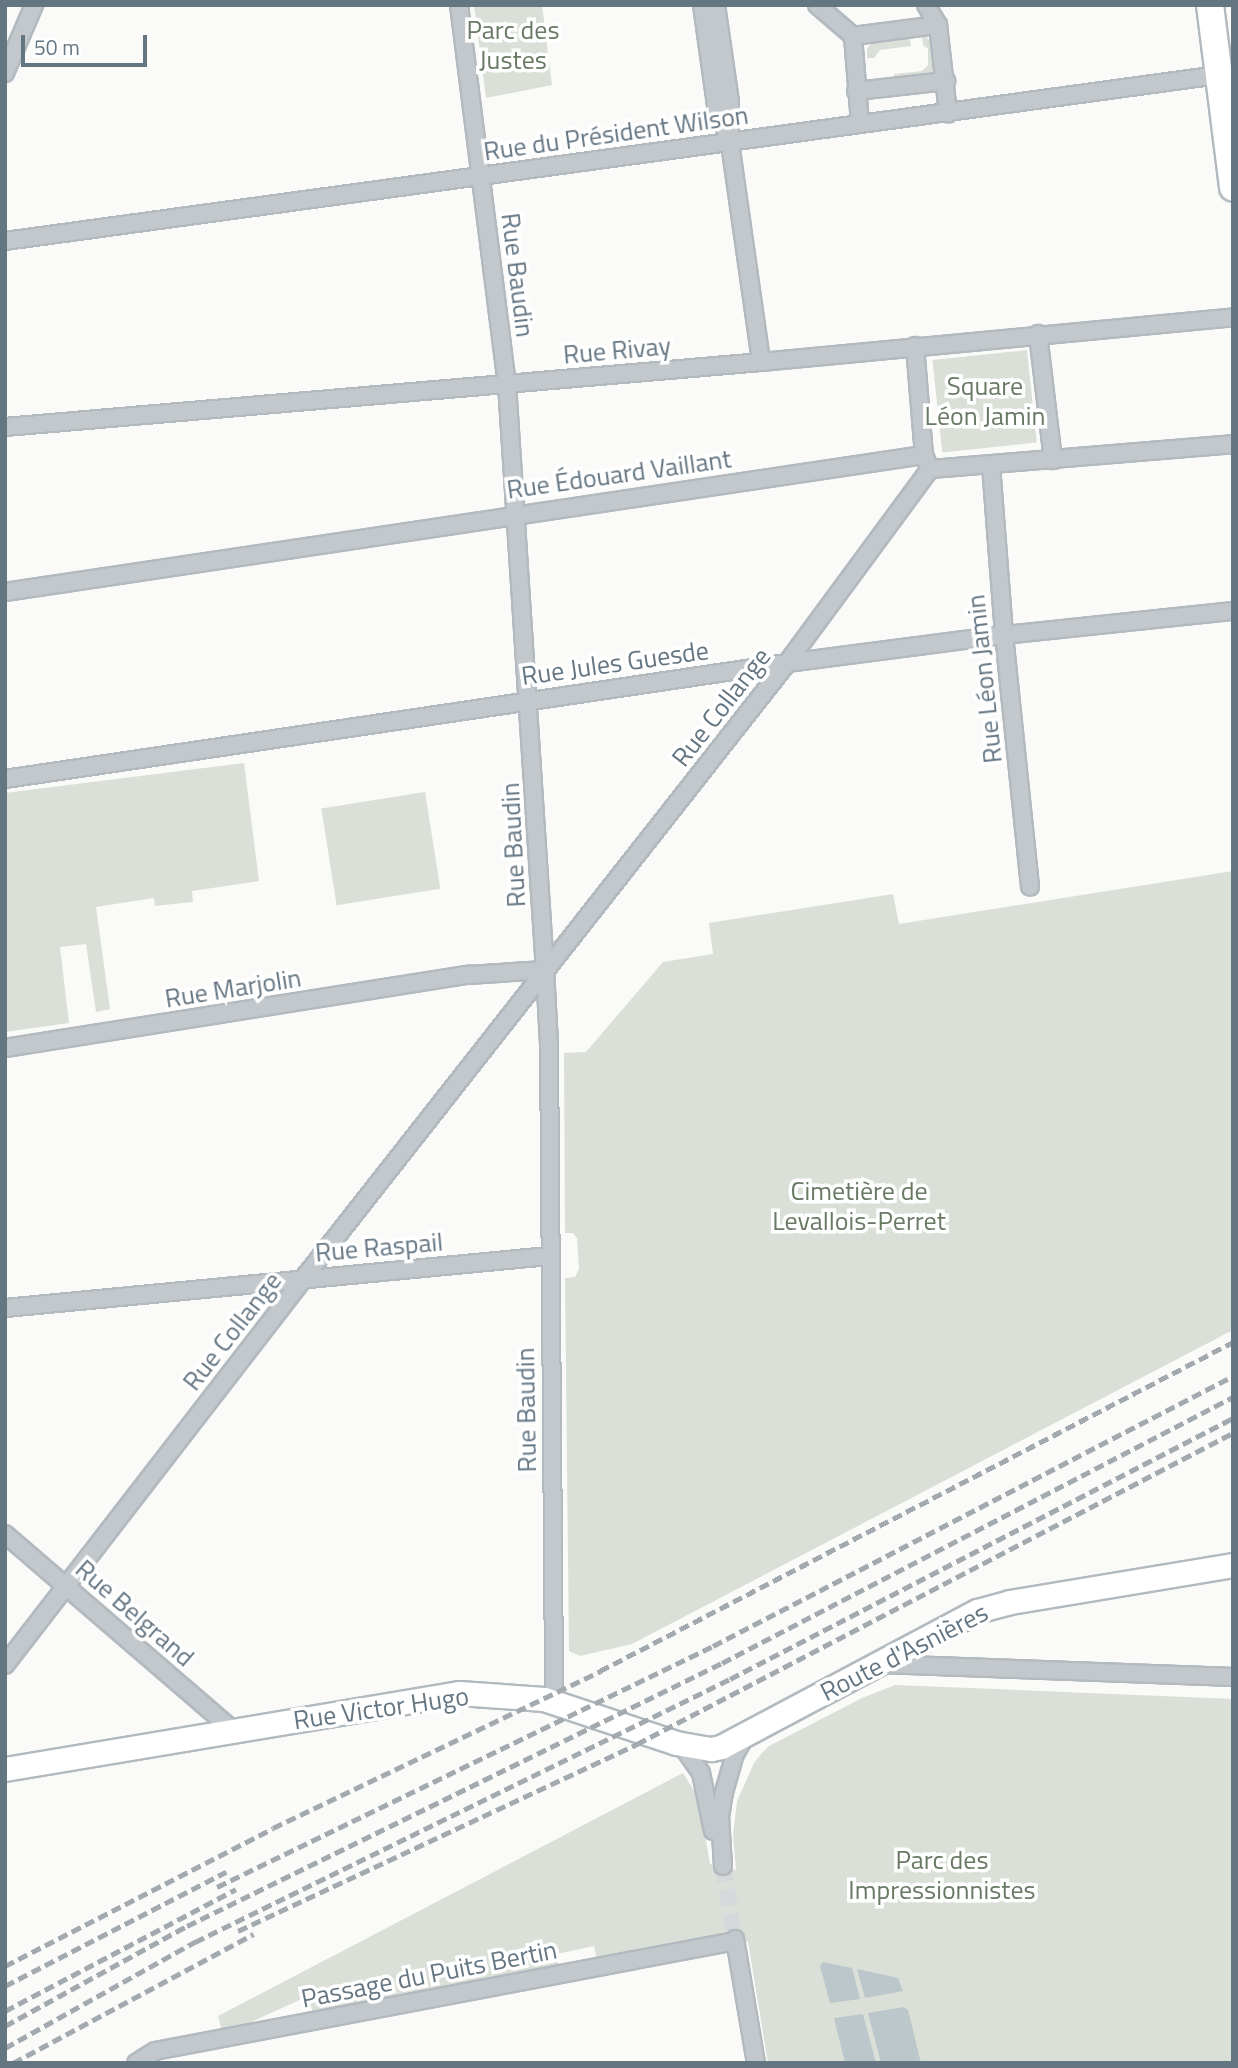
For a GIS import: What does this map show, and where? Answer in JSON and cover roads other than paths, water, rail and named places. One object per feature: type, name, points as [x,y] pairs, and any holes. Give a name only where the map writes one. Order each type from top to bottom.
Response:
[{"type":"main road","points":[[1210,5],[1226,74],[1233,188]]},
{"type":"main road","name":"Route d'Asnières","points":[[748,1732],[961,1618],[994,1605],[1233,1564]]},
{"type":"main road","points":[[532,1696],[554,1683]]},
{"type":"main road","name":"Rue Victor Hugo","points":[[5,1769],[459,1693],[532,1696],[689,1751]]},
{"type":"main road","points":[[689,1751],[721,1746],[748,1732]]},
{"type":"street","points":[[5,74],[34,5]]},
{"type":"street","name":"Rue Baudin","points":[[458,5],[507,384],[545,970],[549,1043],[554,1683]]},
{"type":"street","points":[[702,5],[716,104],[730,143]]},
{"type":"street","points":[[716,5],[730,102],[730,143],[761,362]]},
{"type":"street","points":[[817,5],[853,36],[860,123]]},
{"type":"street","points":[[926,5],[938,24],[948,113]]},
{"type":"street","points":[[938,24],[945,5]]},
{"type":"street","points":[[853,36],[938,24]]},
{"type":"street","name":"Rue du Président Wilson","points":[[5,241],[1226,74]]},
{"type":"street","points":[[856,90],[946,81]]},
{"type":"street","name":"Rue Rivay","points":[[5,427],[761,362],[1233,317]]},
{"type":"street","points":[[1038,334],[1053,460]]},
{"type":"street","points":[[915,346],[927,462]]},
{"type":"street","name":"Rue Édouard Vaillant","points":[[5,592],[516,514],[927,462],[991,465],[1233,444]]},
{"type":"street","name":"Rue Collange","points":[[5,1665],[303,1279],[787,663],[927,462]]},
{"type":"street","name":"Rue Léon Jamin","points":[[991,465],[1004,635],[1030,887]]},
{"type":"street","name":"Rue Jules Guesde","points":[[5,779],[787,663],[1004,635],[1233,611]]},
{"type":"street","name":"Rue Marjolin","points":[[5,1048],[468,975],[545,970]]},
{"type":"street","name":"Rue Raspail","points":[[5,1308],[549,1256]]},
{"type":"street","name":"Rue Belgrand","points":[[5,1534],[232,1729]]},
{"type":"street","points":[[875,1663],[1233,1678]]},
{"type":"street","points":[[689,1751],[704,1781],[723,1866],[720,1818],[724,1792],[735,1754],[748,1732]]},
{"type":"street","name":"Passage du Puits Bertin","points":[[136,2063],[155,2051],[735,1940],[756,2063]]},
{"type":"tunnel","points":[[723,1866],[735,1939]]},
{"type":"railway","points":[[5,1966],[273,1828],[600,1671],[1233,1342]]},
{"type":"railway","points":[[217,1887],[713,1646],[1233,1376]]},
{"type":"railway","points":[[5,2026],[187,1926],[722,1663],[1233,1397]]},
{"type":"railway","points":[[5,2048],[195,1942],[730,1679],[1233,1418]]},
{"type":"railway","points":[[238,1931],[637,1744],[1233,1433]]},
{"type":"railway","points":[[5,1986],[226,1872]]},
{"type":"railway","points":[[5,2011],[236,1889]]},
{"type":"railway","points":[[13,2063],[254,1934]]},
{"type":"park label","name":"Parc des Justes","points":[[513,45]]},
{"type":"park label","name":"Square Léon Jamin","points":[[985,401]]},
{"type":"park label","name":"Cimetière de Levallois-Perret","points":[[859,1206]]},
{"type":"park label","name":"Parc des Impressionnistes","points":[[942,1875]]}]
